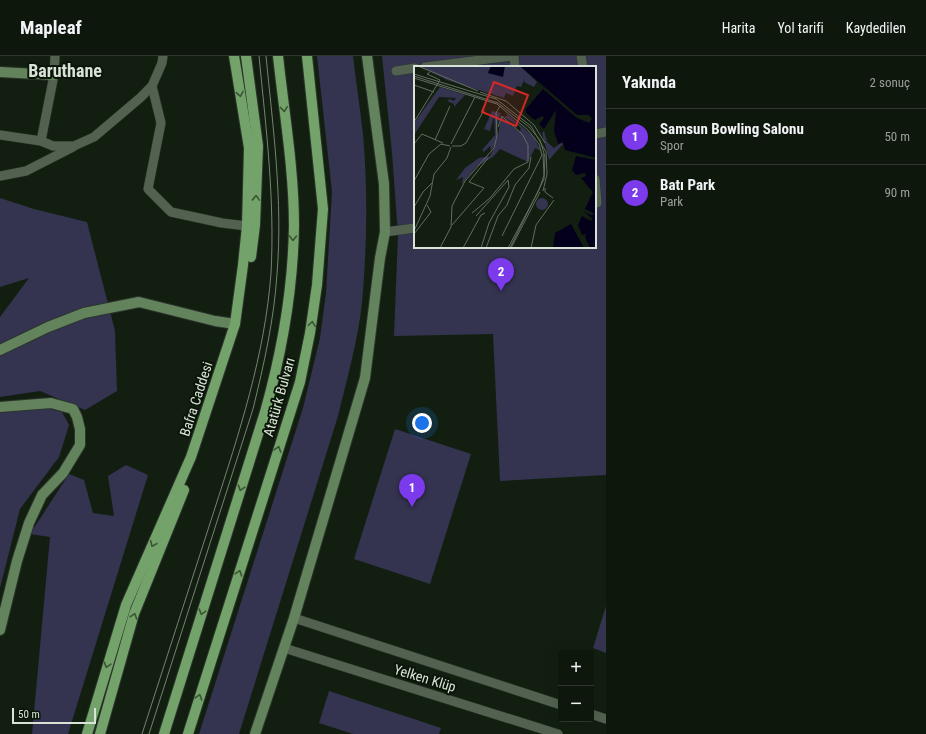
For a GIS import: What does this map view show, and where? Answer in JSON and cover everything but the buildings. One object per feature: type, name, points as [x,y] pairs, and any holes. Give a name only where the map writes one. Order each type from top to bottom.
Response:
[{"type":"main road","name":"Bafra Caddesi","points":[[87,734],[126,605],[191,458],[235,324],[244,266],[250,148],[234,56]]},
{"type":"main road","name":"Bafra Caddesi","points":[[100,734],[134,614],[194,466],[241,327],[255,225],[258,146],[246,56]]},
{"type":"main road","name":"Atatürk Bulvarı","points":[[164,734],[265,412],[279,360],[288,301],[294,224],[289,153],[278,56]]},
{"type":"main road","name":"Atatürk Bulvarı","points":[[188,734],[300,382],[310,333],[317,285],[323,209],[307,56]]},
{"type":"main road","points":[[255,734],[294,618],[365,378],[380,258],[386,232],[384,184],[367,56]]},
{"type":"main road","points":[[0,72],[54,75]]},
{"type":"main road","points":[[0,350],[42,330],[84,313],[139,302],[215,322],[235,324]]},
{"type":"main road","points":[[0,407],[52,403],[73,409],[80,429],[80,445],[63,473],[42,495],[29,523],[17,561],[0,630]]},
{"type":"street","points":[[41,141],[54,75],[55,56]]},
{"type":"street","points":[[0,176],[26,171],[94,137],[152,86],[162,64],[163,56]]},
{"type":"street","points":[[428,66],[442,62],[513,56],[515,66]]},
{"type":"street","points":[[581,56],[583,66]]},
{"type":"street","points":[[396,71],[414,68]]},
{"type":"street","points":[[152,86],[161,123],[148,189],[171,212],[222,223],[247,226]]},
{"type":"street","points":[[596,134],[606,132]]},
{"type":"street","points":[[0,135],[41,141],[53,146],[74,146]]},
{"type":"street","points":[[596,185],[599,202]]},
{"type":"street","points":[[386,232],[414,228]]},
{"type":"street","points":[[294,618],[558,704]]},
{"type":"street","name":"Yelken Klüp","points":[[284,648],[558,734]]},
{"type":"street","points":[[594,715],[606,719]]},
{"type":"shaded area","points":[[317,56],[353,56],[365,155],[366,197],[364,282],[358,331],[338,416],[239,734],[199,734],[303,408],[320,338],[326,293],[332,192]]},
{"type":"shaded area","points":[[382,56],[606,56],[606,475],[500,481],[493,334],[394,336],[398,235],[392,153]]},
{"type":"shaded area","points":[[0,198],[34,209],[87,222],[115,331],[117,391],[85,410],[40,391],[0,397],[0,317],[29,278],[0,287]]},
{"type":"shaded area","points":[[46,408],[62,412],[69,425],[59,457],[20,509],[0,588],[0,411]]},
{"type":"shaded area","points":[[395,429],[471,454],[430,584],[354,559]]},
{"type":"shaded area","points":[[126,465],[148,475],[68,734],[32,734],[50,537],[30,534],[69,474],[84,480],[93,513],[114,516],[108,476]]},
{"type":"shaded area","points":[[606,606],[606,653],[593,648]]},
{"type":"shaded area","points":[[329,691],[441,728],[439,734],[353,734],[319,723]]},
{"type":"tram line","points":[[142,734],[233,452],[250,394],[263,334],[271,273],[272,218],[267,137],[259,56]]},
{"type":"tram line","points":[[149,734],[253,409],[265,359],[271,325],[276,291],[279,219],[274,137],[266,56]]},
{"type":"place","name":"Batı Park","points":[[501,291]]},
{"type":"place","name":"Samsun Bowling Salonu","points":[[412,507]]},
{"type":"district","name":"Baruthane","points":[[65,71]]}]
